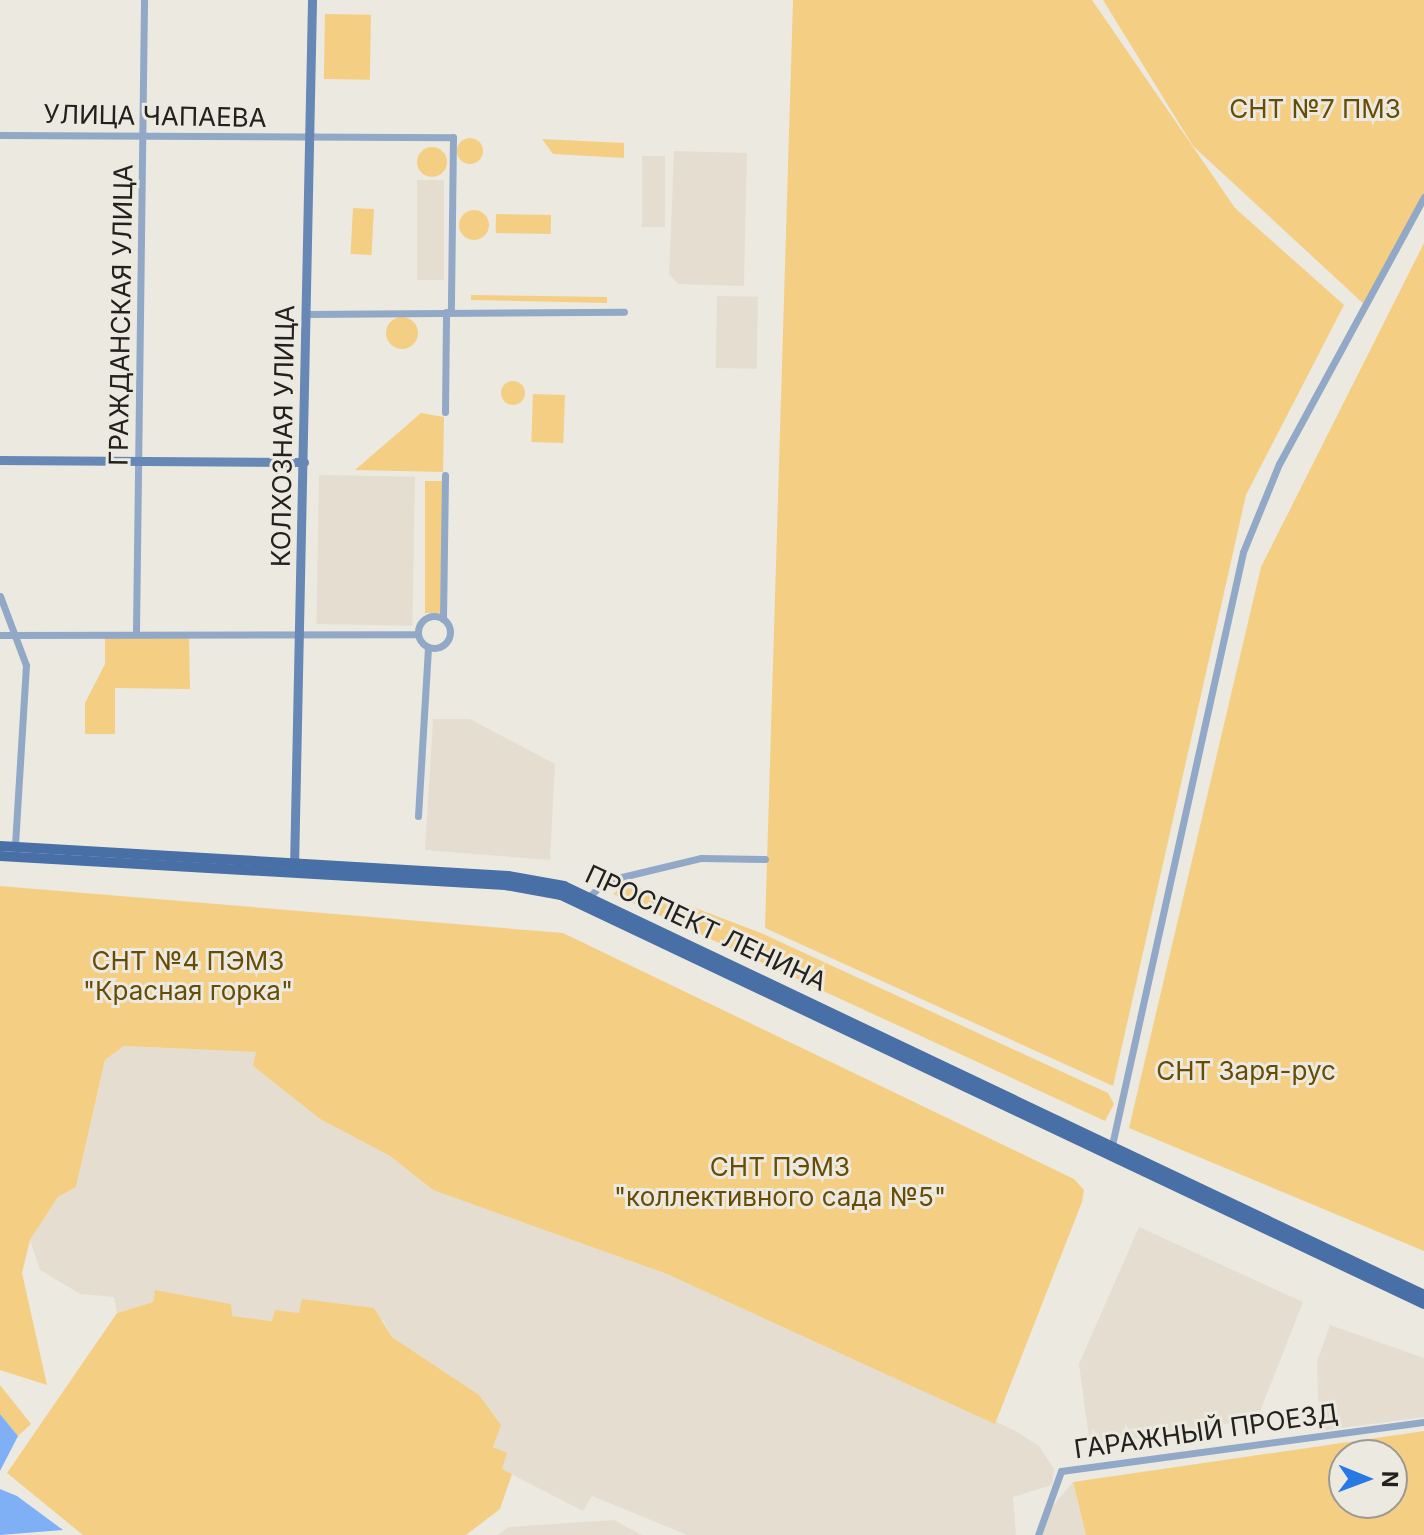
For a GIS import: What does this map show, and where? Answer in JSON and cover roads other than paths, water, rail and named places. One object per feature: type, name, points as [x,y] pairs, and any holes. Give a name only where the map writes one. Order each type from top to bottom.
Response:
[{"type":"main road","name":"ПРОСПЕКТ ЛЕНИНА","points":[[0,846],[294,867],[561,895],[1120,1154]]},
{"type":"main road","name":"ПРОСПЕКТ ЛЕНИНА","points":[[0,856],[508,876],[591,895],[1112,1145],[1120,1154]]},
{"type":"main road","points":[[1120,1154],[1424,1295]]},
{"type":"main road","points":[[1120,1154],[1424,1304]]},
{"type":"street","name":"ГРАЖДАНСКАЯ УЛИЦА","points":[[136,631],[144,0]]},
{"type":"street","name":"КОЛХОЗНАЯ УЛИЦА","points":[[294,867],[312,0]]},
{"type":"street","name":"УЛИЦА ЧАПАЕВА","points":[[0,135],[453,137],[449,311]]},
{"type":"street","points":[[1112,1145],[1243,552],[1279,464],[1424,197]]},
{"type":"street","points":[[445,412],[449,311]]},
{"type":"street","points":[[307,314],[624,312]]},
{"type":"street","points":[[0,460],[304,462]]},
{"type":"street","points":[[428,647],[449,638],[443,619],[445,475]]},
{"type":"street","points":[[0,596],[26,665],[15,846]]},
{"type":"street","points":[[418,634],[424,620],[443,619]]},
{"type":"street","points":[[0,635],[13,630],[418,634]]},
{"type":"street","points":[[418,634],[428,647],[418,816]]},
{"type":"street","points":[[591,895],[605,881],[701,858],[765,859]]},
{"type":"street","name":"ГАРАЖНЫЙ ПРОЕЗД","points":[[1038,1535],[1061,1471],[1424,1422]]},
{"type":"water","points":[[0,1414],[18,1436],[0,1471]]},
{"type":"water","points":[[0,1489],[17,1496],[63,1530],[0,1535]]},
{"type":"park label","name":"СНТ №7 ПМЗ","points":[[1315,109]]},
{"type":"park label","name":"СНТ №4 ПЭМЗ \"Красная горка\"","points":[[188,976]]},
{"type":"park label","name":"СНТ Заря-рус","points":[[1246,1071]]},
{"type":"park label","name":"СНТ ПЭМЗ \"коллективного сада №5\"","points":[[780,1182]]}]
